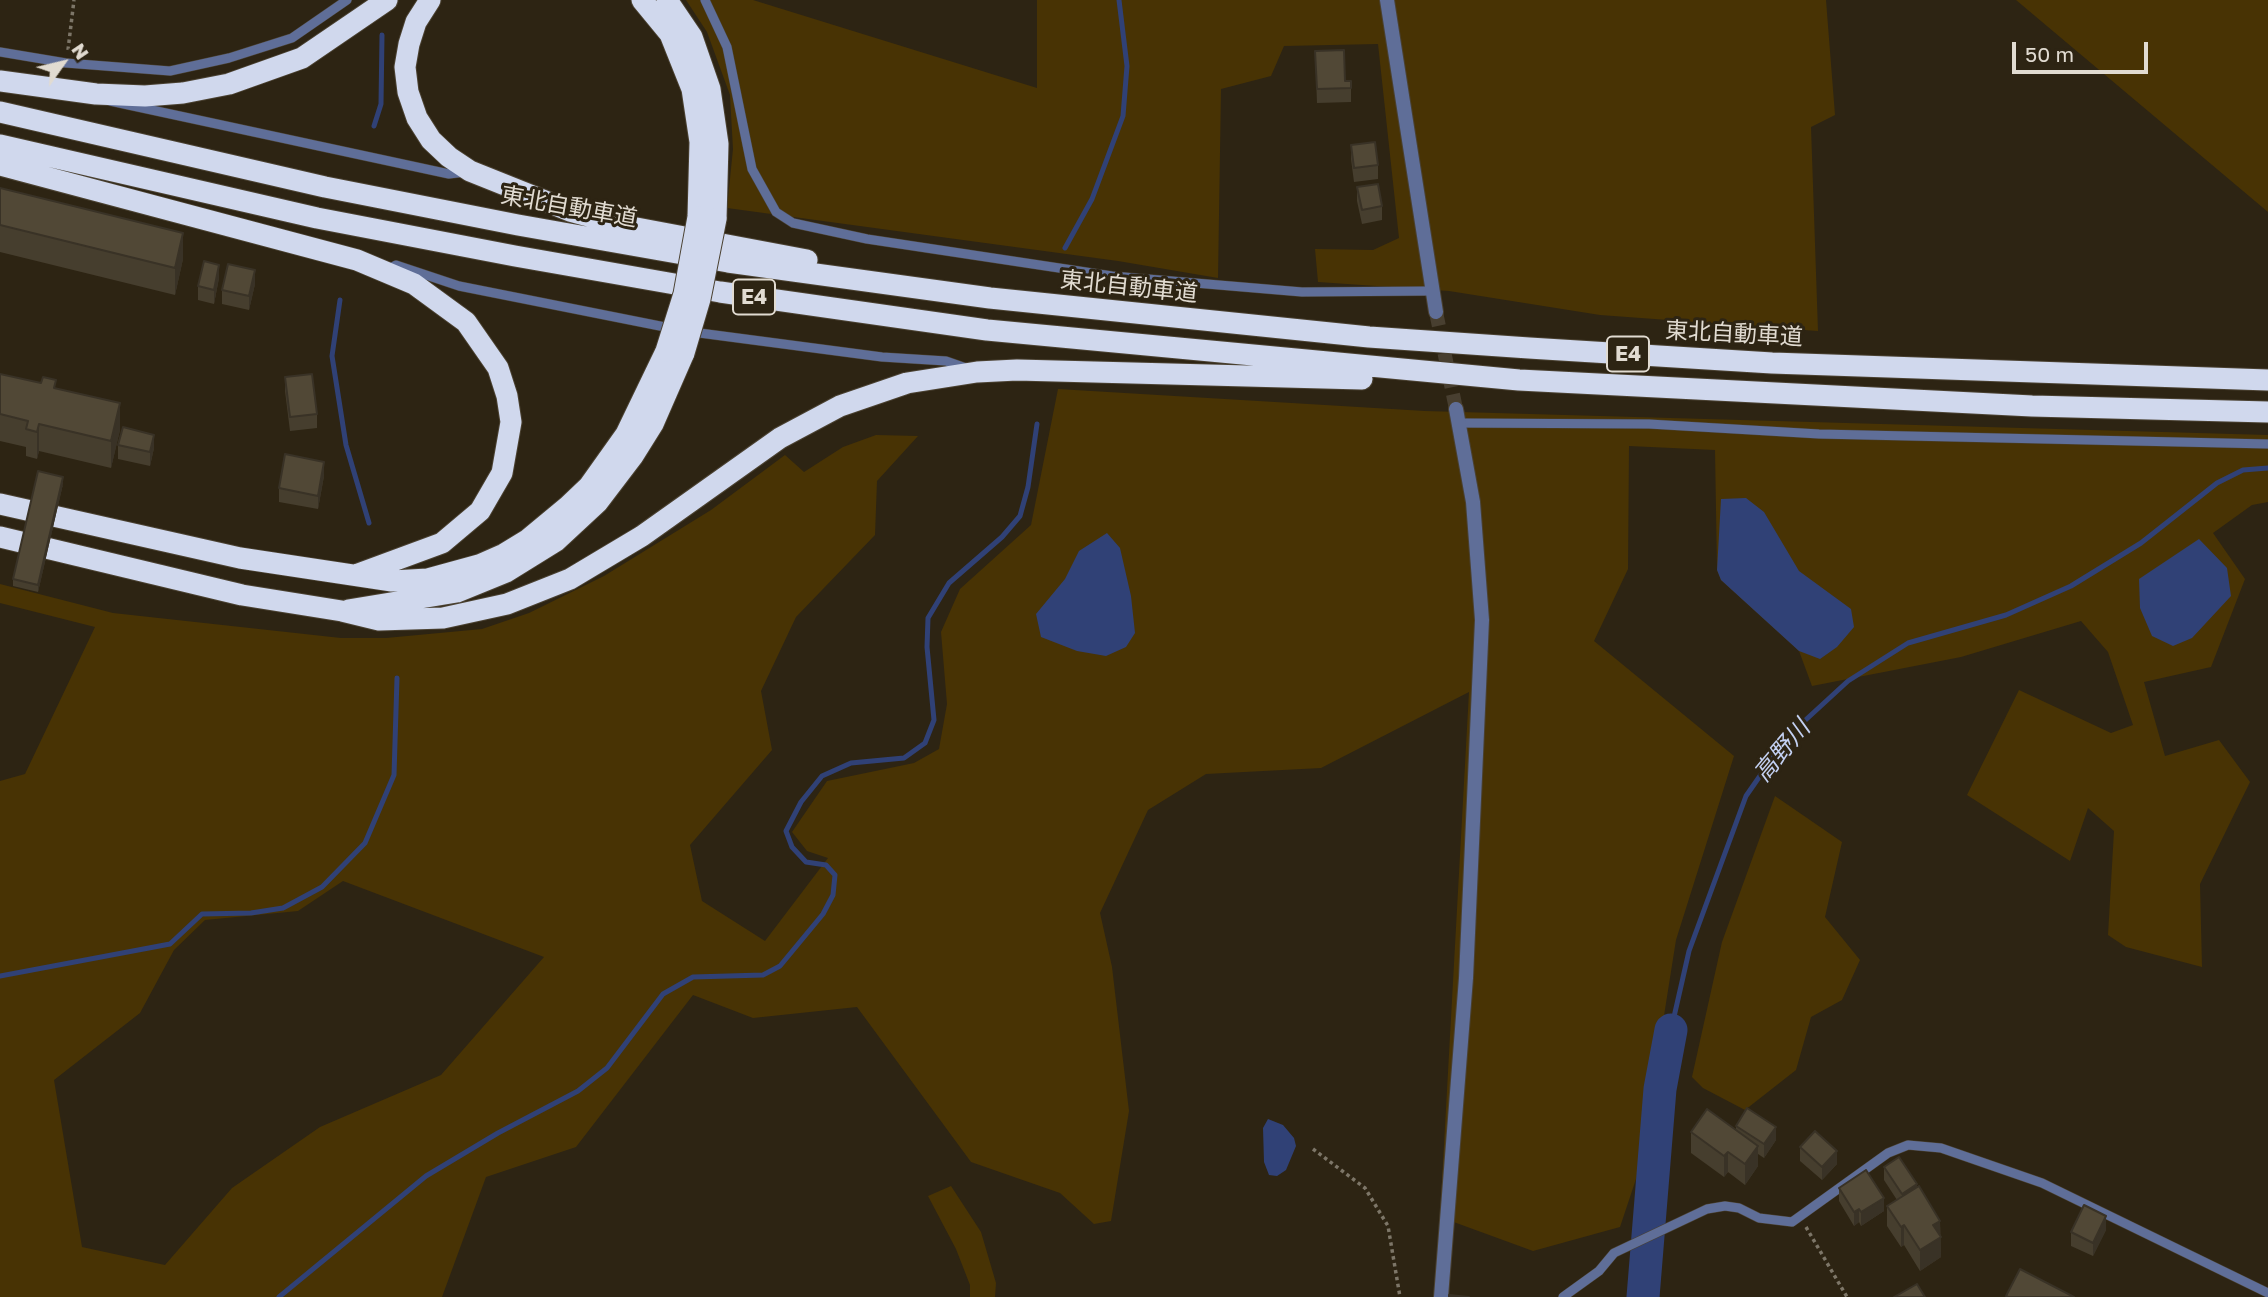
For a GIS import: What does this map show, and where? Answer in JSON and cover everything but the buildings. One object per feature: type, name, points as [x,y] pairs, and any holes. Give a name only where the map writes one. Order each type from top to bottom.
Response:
[{"type":"highway","points":[[0,81],[96,94],[183,93],[265,74],[302,58],[387,0]]},
{"type":"highway","points":[[430,0],[416,22],[409,44],[405,67],[408,92],[417,118],[431,140],[470,171],[570,211],[626,226],[990,298]]},
{"type":"highway","points":[[642,0],[670,34],[692,89],[707,218]]},
{"type":"highway","points":[[0,504],[240,558],[392,581],[428,579],[479,565],[527,540],[589,486],[608,460],[675,352],[700,299],[707,218],[718,144],[710,89],[692,37],[667,0]]},
{"type":"highway","name":"東北自動車道","points":[[0,112],[325,187],[518,225],[728,262],[990,298],[1357,336],[1542,348],[1799,364],[2268,380]]},
{"type":"highway","name":"E4","points":[[0,145],[317,218],[720,292],[987,330],[1518,380],[2005,404],[2268,412]]},
{"type":"highway","points":[[0,165],[307,244],[387,270],[441,301],[466,322],[483,342],[498,368],[507,396],[511,422],[502,473],[480,511],[442,543],[358,574]]},
{"type":"highway","points":[[342,611],[457,592],[506,572],[556,541],[598,502],[633,456],[653,424],[675,352]]},
{"type":"highway","points":[[0,537],[242,595],[342,611],[379,620],[423,620],[472,613],[539,594],[602,562],[723,476],[813,420],[840,406],[907,383],[977,372],[1062,371],[1275,379],[1518,380]]},
{"type":"street","points":[[1387,0],[1436,312]]},
{"type":"street","points":[[1441,1297],[1466,978],[1482,620],[1473,502],[1457,416]]},
{"type":"lane","points":[[0,52],[66,64],[170,71],[292,38],[347,0]]},
{"type":"lane","points":[[705,0],[727,47],[752,169],[776,212],[793,223],[867,239],[1112,276],[1302,292],[1432,292]]},
{"type":"lane","points":[[96,94],[121,106],[449,174],[470,171]]},
{"type":"lane","points":[[387,270],[396,265],[459,286],[723,338],[946,362],[977,372]]},
{"type":"lane","points":[[1457,416],[1819,435],[2268,444]]},
{"type":"lane","points":[[1563,1297],[1594,1276],[1614,1253],[1672,1224],[1707,1209],[1725,1206],[1782,1223],[1798,1217],[1888,1153],[1908,1145],[1941,1149],[2042,1183],[2268,1293]]},
{"type":"path","points":[[66,64],[74,0]]},
{"type":"path","points":[[1313,1149],[1365,1188],[1388,1226],[1400,1297]]},
{"type":"path","points":[[1798,1217],[1816,1241],[1847,1297]]},
{"type":"shaded area","points":[[686,0],[753,0],[1037,88],[1037,0],[1826,0],[1835,115],[1811,127],[1818,331],[1600,315],[1449,291],[1318,282],[1315,249],[1373,250],[1399,238],[1378,44],[1284,46],[1271,76],[1221,89],[1218,278],[1118,261],[727,208],[733,149],[730,95],[707,32]]},
{"type":"shaded area","points":[[2016,0],[2268,0],[2268,212]]},
{"type":"shaded area","points":[[1058,389],[1425,411],[2268,435],[2268,502],[2252,505],[2213,533],[2245,579],[2211,667],[2144,682],[2165,756],[2219,740],[2250,782],[2200,884],[2202,967],[2126,947],[2108,935],[2114,831],[2088,808],[2070,861],[1967,795],[2019,690],[2111,733],[2133,725],[2108,652],[2081,621],[1961,657],[1812,686],[1799,651],[1721,580],[1717,570],[1715,450],[1629,446],[1628,569],[1594,641],[1734,756],[1676,940],[1640,1167],[1620,1227],[1533,1251],[1440,1217],[1469,692],[1321,768],[1206,774],[1148,810],[1100,913],[1112,967],[1129,1111],[1111,1221],[1094,1224],[1060,1193],[971,1162],[857,1007],[753,1018],[693,995],[576,1147],[486,1177],[442,1297],[0,1297],[0,781],[25,774],[95,627],[0,603],[0,584],[113,613],[341,638],[386,638],[482,629],[529,613],[604,576],[711,510],[785,455],[804,472],[843,447],[876,435],[918,436],[877,481],[875,535],[796,617],[761,691],[772,750],[690,845],[702,901],[765,941],[828,858],[807,851],[792,832],[827,781],[914,763],[939,749],[947,704],[941,632],[960,589],[1031,525]],"holes":[[[343,881],[544,957],[441,1075],[320,1127],[232,1188],[165,1265],[82,1247],[54,1080],[140,1013],[174,950],[205,920],[298,911]]]},
{"type":"shaded area","points":[[1775,796],[1842,842],[1825,917],[1860,960],[1842,1000],[1811,1017],[1796,1070],[1745,1110],[1703,1088],[1692,1077],[1722,942]]},
{"type":"shaded area","points":[[951,1186],[981,1232],[996,1283],[995,1297],[970,1297],[970,1285],[956,1249],[928,1196]]},
{"type":"water","points":[[1746,498],[1764,512],[1799,571],[1851,609],[1854,627],[1837,647],[1820,659],[1799,651],[1721,580],[1717,570],[1721,499]]},
{"type":"water","points":[[1107,533],[1120,548],[1131,596],[1135,633],[1126,647],[1106,656],[1077,651],[1041,637],[1036,614],[1065,579],[1079,551]]},
{"type":"water","points":[[2199,539],[2227,568],[2231,596],[2192,638],[2173,646],[2152,636],[2140,608],[2139,579]]},
{"type":"water","points":[[1268,1119],[1283,1125],[1294,1138],[1296,1146],[1286,1170],[1277,1176],[1269,1175],[1264,1162],[1263,1128]]},
{"type":"waterway","points":[[1065,248],[1092,199],[1123,116],[1127,66],[1119,0]]},
{"type":"waterway","points":[[374,126],[381,104],[382,35]]},
{"type":"waterway","points":[[340,300],[332,356],[346,445],[369,523]]},
{"type":"waterway","points":[[279,1297],[426,1176],[498,1133],[578,1091],[607,1068],[663,994],[693,977],[763,975],[780,966],[823,914],[833,895],[835,875],[826,865],[806,862],[792,847],[786,831],[801,802],[822,776],[851,763],[904,758],[925,743],[934,720],[927,647],[928,618],[949,583],[1002,537],[1020,516],[1028,487],[1037,424]]},
{"type":"waterway","name":"高野川","points":[[1671,1030],[1689,951],[1746,796],[1787,737],[1848,681],[1908,643],[2006,615],[2071,586],[2141,543],[2217,483],[2243,470],[2268,468]]},
{"type":"waterway","points":[[0,976],[170,944],[202,914],[251,913],[283,908],[322,887],[365,843],[394,775],[397,678]]},
{"type":"waterway","name":"高野川","points":[[1643,1297],[1660,1089],[1671,1030]]},
{"type":"tunnel","points":[[1436,312],[1456,409]]}]
